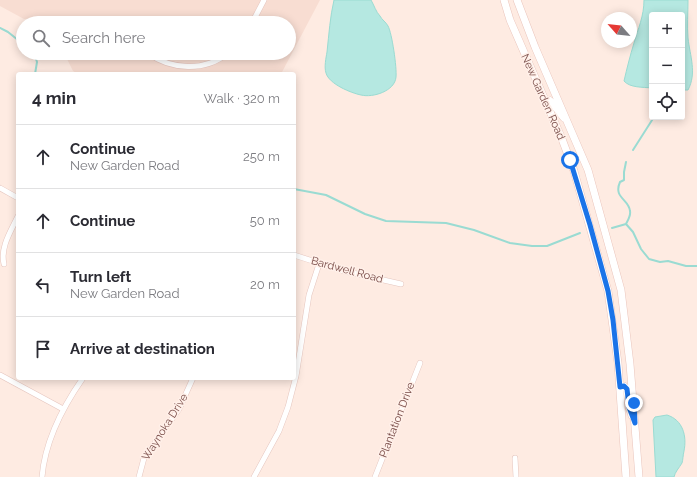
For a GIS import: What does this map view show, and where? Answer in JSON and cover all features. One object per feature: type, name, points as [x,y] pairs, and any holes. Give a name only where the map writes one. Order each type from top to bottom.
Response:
[{"type":"main road","name":"New Garden Road","points":[[504,0],[510,20],[562,139],[576,178],[608,291],[613,320],[620,387],[626,477]]},
{"type":"main road","name":"New Garden Road","points":[[517,0],[590,176],[621,290],[630,364],[639,477]]},
{"type":"main road","points":[[530,68],[538,77],[545,91],[550,91],[553,89]]},
{"type":"main road","points":[[545,102],[549,100],[552,101],[558,113],[567,121]]},
{"type":"main road","points":[[562,139],[567,143],[575,161],[582,157]]},
{"type":"main road","points":[[620,387],[624,386],[627,389],[629,407],[635,423]]},
{"type":"street","points":[[256,16],[264,0]]},
{"type":"street","points":[[161,60],[169,64],[187,66],[203,65],[216,60]]},
{"type":"street","points":[[0,188],[16,197]]},
{"type":"street","points":[[4,264],[2,258],[3,247],[16,220]]},
{"type":"street","name":"Bardwell Road","points":[[296,256],[344,272],[401,284]]},
{"type":"street","points":[[296,376],[309,295],[319,264]]},
{"type":"street","name":"Plantation Drive","points":[[375,477],[420,363]]},
{"type":"street","points":[[0,375],[63,409]]},
{"type":"street","points":[[42,477],[46,454],[63,409],[82,380]]},
{"type":"street","name":"Waynoka Drive","points":[[139,477],[144,458],[179,409],[192,380]]},
{"type":"street","points":[[254,477],[279,431],[288,407],[295,380]]},
{"type":"street","points":[[515,458],[516,477]]},
{"type":"shaded area","points":[[0,0],[320,0],[296,46],[296,16],[18,16],[0,6]]},
{"type":"shaded area","points":[[68,60],[288,60],[282,72],[73,71]]},
{"type":"water","points":[[334,0],[371,0],[377,13],[390,30],[393,43],[396,77],[395,82],[388,90],[377,94],[366,96],[361,95],[341,87],[331,81],[328,77],[325,71],[325,62]]},
{"type":"water","points":[[644,0],[688,0],[688,38],[692,77],[688,90],[685,90],[685,12],[649,12],[649,88],[633,86],[624,81],[633,48],[637,48],[637,33],[644,6]]},
{"type":"water","points":[[667,415],[677,421],[683,429],[685,445],[683,460],[674,477],[656,477],[653,420],[655,417]]},
{"type":"waterway","points":[[0,28],[16,38]]},
{"type":"waterway","points":[[35,72],[36,60]]},
{"type":"waterway","points":[[633,150],[652,120]]},
{"type":"waterway","points":[[626,162],[624,180],[620,182],[618,192],[629,207],[630,211],[630,216],[626,224]]},
{"type":"waterway","points":[[296,189],[326,195],[365,214],[386,221],[446,223],[474,230],[510,243],[532,246],[547,246],[580,233]]},
{"type":"waterway","points":[[626,224],[633,232],[641,249],[649,259],[660,262],[668,261],[686,266],[697,266]]},
{"type":"waterway","points":[[612,228],[626,224]]},
{"type":"route","points":[[570,160],[608,291],[613,320],[620,387],[624,386],[627,389],[629,407],[635,423],[634,403]]}]
